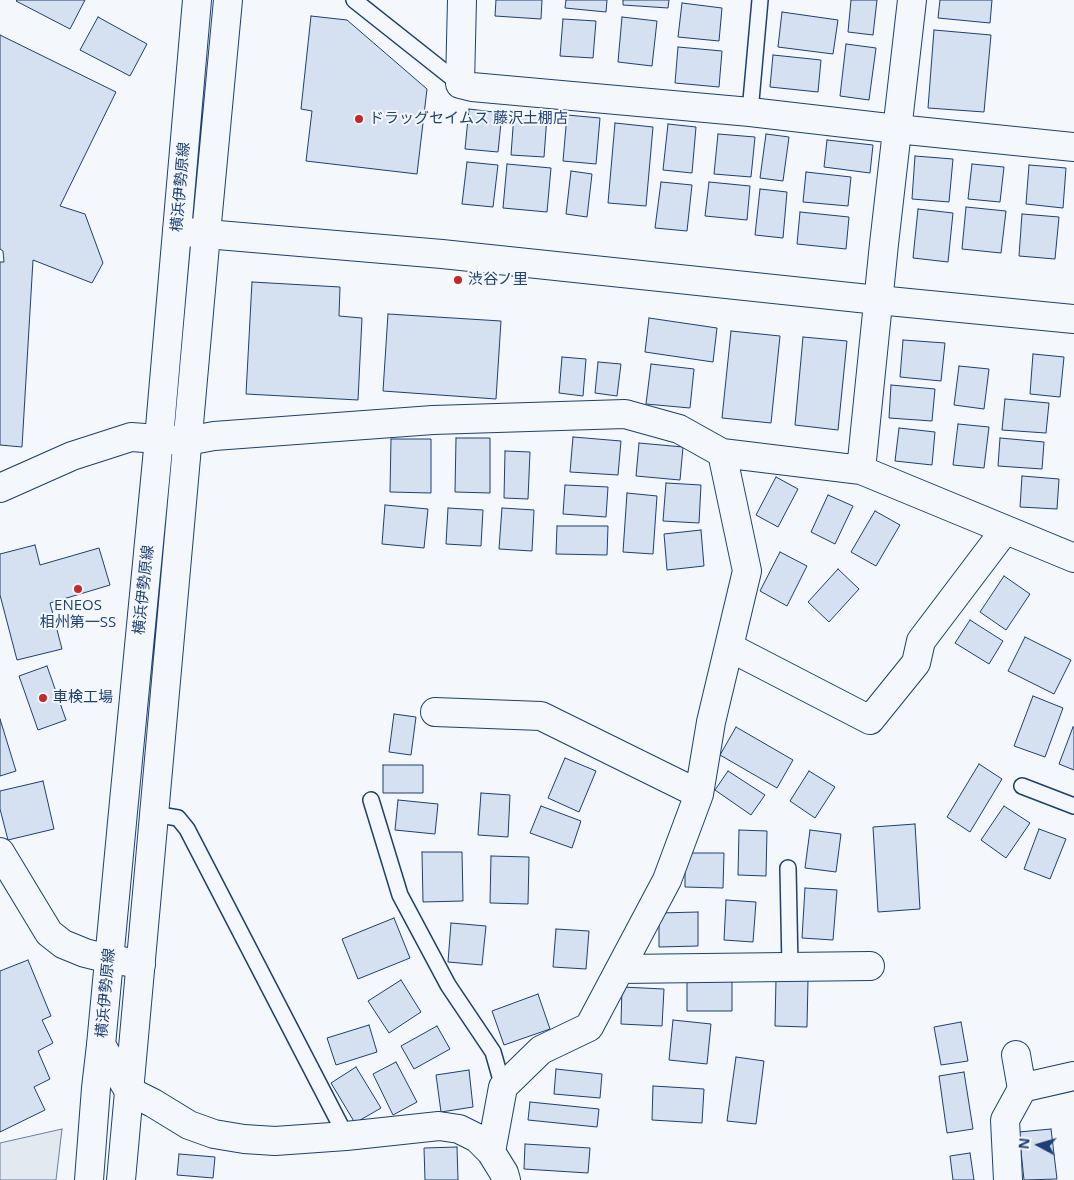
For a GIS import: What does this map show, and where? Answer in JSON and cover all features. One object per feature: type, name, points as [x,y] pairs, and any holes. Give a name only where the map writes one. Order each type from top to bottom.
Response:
[{"type":"street","name":"横浜伊勢原線","points":[[89,1180],[96,1088],[102,1045],[159,439],[197,0]]},
{"type":"street","name":"横浜伊勢原線","points":[[121,1180],[228,0]]},
{"type":"street","points":[[462,0],[460,84],[482,88],[750,112],[897,130],[1074,147]]},
{"type":"street","points":[[861,470],[912,0]]},
{"type":"street","points":[[177,231],[442,254],[1074,320]]},
{"type":"street","points":[[0,488],[72,456],[131,437],[188,441],[214,436],[433,420],[624,414],[679,429],[722,453],[861,470],[1074,558]]},
{"type":"street","points":[[491,1152],[503,1087],[541,1050],[589,1027],[621,970],[667,880],[699,794],[712,722],[747,570],[722,453]]},
{"type":"street","points":[[729,647],[870,720],[916,663],[921,641],[1006,530]]},
{"type":"street","points":[[435,712],[541,716],[699,794]]},
{"type":"street","points":[[123,812],[154,814]]},
{"type":"street","points":[[0,852],[48,933],[63,944],[85,953],[141,964]]},
{"type":"street","points":[[621,970],[870,966]]},
{"type":"street","points":[[102,1045],[129,1091],[189,1125],[214,1134],[244,1139],[275,1141],[440,1126],[459,1129],[477,1138],[491,1152],[504,1173],[506,1180]]},
{"type":"street","points":[[1008,1180],[1005,1120],[1021,1088],[1016,1055]]},
{"type":"street","points":[[1021,1088],[1074,1076]]},
{"type":"lane","points":[[354,0],[460,84]]},
{"type":"lane","points":[[750,112],[760,0]]},
{"type":"lane","points":[[1022,786],[1074,806]]},
{"type":"lane","points":[[371,800],[400,895],[448,985],[493,1052],[503,1087]]},
{"type":"lane","points":[[154,814],[178,818],[187,829],[346,1136]]},
{"type":"lane","points":[[788,868],[790,967]]},
{"type":"shaded area","points":[[62,1129],[56,1180],[0,1180],[0,1143]]},
{"type":"building","points":[[17,0],[85,0],[70,29]]},
{"type":"building","points":[[496,0],[542,0],[541,19],[495,16]]},
{"type":"building","points":[[566,0],[607,0],[606,12],[565,8]]},
{"type":"building","points":[[623,0],[669,0],[668,8],[623,5]]},
{"type":"building","points":[[851,0],[877,0],[873,35],[848,32]]},
{"type":"building","points":[[940,0],[992,0],[990,23],[938,18]]},
{"type":"building","points":[[682,3],[722,8],[719,41],[678,37]]},
{"type":"building","points":[[782,12],[838,20],[833,54],[778,47]]},
{"type":"building","points":[[311,16],[347,20],[427,89],[417,174],[306,161],[312,111],[301,109]]},
{"type":"building","points":[[98,17],[147,44],[130,76],[80,50]]},
{"type":"building","points":[[622,17],[657,21],[652,66],[618,62]]},
{"type":"building","points":[[563,19],[596,21],[593,58],[560,56]]},
{"type":"building","points":[[934,30],[991,35],[984,112],[928,108]]},
{"type":"building","points":[[0,35],[116,92],[60,206],[85,214],[103,263],[92,283],[33,260],[22,447],[0,445],[0,262],[4,262],[3,251],[0,249]]},
{"type":"building","points":[[846,44],[876,48],[869,100],[840,96]]},
{"type":"building","points":[[678,47],[722,51],[719,87],[675,83]]},
{"type":"building","points":[[773,55],[821,60],[818,92],[770,87]]},
{"type":"building","points":[[469,109],[502,113],[498,152],[465,149]]},
{"type":"building","points":[[514,114],[547,116],[544,157],[511,155]]},
{"type":"building","points":[[567,115],[600,118],[596,164],[563,161]]},
{"type":"building","points":[[615,123],[653,127],[646,206],[608,203]]},
{"type":"building","points":[[668,124],[696,127],[692,173],[663,170]]},
{"type":"building","points":[[718,134],[755,137],[751,177],[714,174]]},
{"type":"building","points":[[766,134],[789,137],[783,181],[760,178]]},
{"type":"building","points":[[827,140],[873,145],[870,173],[824,167]]},
{"type":"building","points":[[915,156],[953,159],[949,202],[912,199]]},
{"type":"building","points":[[467,162],[498,165],[493,207],[462,204]]},
{"type":"building","points":[[507,164],[551,168],[547,212],[503,208]]},
{"type":"building","points":[[972,164],[1004,167],[1000,202],[968,199]]},
{"type":"building","points":[[1029,165],[1066,168],[1063,208],[1026,204]]},
{"type":"building","points":[[571,171],[592,174],[587,217],[566,214]]},
{"type":"building","points":[[806,172],[851,177],[848,206],[803,202]]},
{"type":"building","points":[[661,182],[692,185],[687,231],[655,228]]},
{"type":"building","points":[[709,182],[750,186],[747,220],[705,216]]},
{"type":"building","points":[[760,189],[787,192],[783,238],[755,235]]},
{"type":"building","points":[[966,207],[1006,211],[1001,253],[962,249]]},
{"type":"building","points":[[918,209],[953,213],[948,262],[913,258]]},
{"type":"building","points":[[800,212],[849,217],[846,249],[797,244]]},
{"type":"building","points":[[1022,214],[1059,217],[1055,259],[1019,256]]},
{"type":"building","points":[[252,282],[340,287],[339,316],[362,318],[358,400],[246,394]]},
{"type":"building","points":[[388,314],[501,321],[496,399],[383,391]]},
{"type":"building","points":[[649,318],[717,328],[713,362],[645,352]]},
{"type":"building","points":[[731,331],[780,336],[771,423],[722,418]]},
{"type":"building","points":[[803,337],[847,341],[838,430],[795,425]]},
{"type":"building","points":[[903,340],[945,343],[941,381],[900,377]]},
{"type":"building","points":[[1033,354],[1064,357],[1060,397],[1030,394]]},
{"type":"building","points":[[562,357],[586,359],[583,396],[559,393]]},
{"type":"building","points":[[598,362],[621,364],[617,396],[595,393]]},
{"type":"building","points":[[651,364],[694,369],[690,408],[646,404]]},
{"type":"building","points":[[959,366],[989,369],[984,409],[954,405]]},
{"type":"building","points":[[891,385],[935,389],[932,421],[889,418]]},
{"type":"building","points":[[1005,399],[1049,403],[1046,433],[1002,430]]},
{"type":"building","points":[[958,424],[989,427],[984,468],[953,465]]},
{"type":"building","points":[[899,428],[935,432],[932,465],[895,461]]},
{"type":"building","points":[[573,437],[621,441],[618,475],[570,472]]},
{"type":"building","points":[[456,438],[490,438],[490,493],[455,492]]},
{"type":"building","points":[[1000,438],[1044,442],[1042,469],[998,466]]},
{"type":"building","points":[[391,439],[431,439],[431,493],[390,492]]},
{"type":"building","points":[[639,443],[683,447],[680,480],[636,476]]},
{"type":"building","points":[[505,451],[530,452],[528,499],[504,498]]},
{"type":"building","points":[[1022,476],[1059,479],[1057,509],[1020,507]]},
{"type":"building","points":[[776,477],[798,489],[778,527],[756,515]]},
{"type":"building","points":[[666,483],[701,485],[699,523],[663,521]]},
{"type":"building","points":[[565,485],[608,487],[606,517],[563,514]]},
{"type":"building","points":[[627,493],[657,496],[653,554],[623,552]]},
{"type":"building","points":[[828,495],[853,506],[835,544],[811,532]]},
{"type":"building","points":[[385,505],[428,509],[424,548],[382,544]]},
{"type":"building","points":[[448,508],[483,510],[481,546],[446,544]]},
{"type":"building","points":[[502,508],[534,510],[532,551],[499,549]]},
{"type":"building","points":[[875,511],[900,525],[876,566],[851,552]]},
{"type":"building","points":[[557,526],[608,526],[607,555],[556,554]]},
{"type":"building","points":[[701,530],[704,566],[667,570],[664,534]]},
{"type":"building","points":[[35,545],[40,565],[99,548],[110,585],[50,603],[62,649],[17,660],[0,595],[0,554]]},
{"type":"building","points":[[780,552],[807,566],[787,606],[760,591]]},
{"type":"building","points":[[838,569],[859,589],[829,622],[808,602]]},
{"type":"building","points":[[1004,576],[1030,594],[1006,630],[980,612]]},
{"type":"building","points":[[970,620],[1003,641],[989,664],[955,643]]},
{"type":"building","points":[[1025,637],[1071,660],[1054,694],[1008,671]]},
{"type":"building","name":"車検工場","points":[[47,666],[66,720],[38,730],[19,676]]},
{"type":"building","points":[[1033,696],[1063,708],[1045,757],[1014,746]]},
{"type":"building","points":[[394,714],[416,717],[411,755],[389,752]]},
{"type":"building","points":[[0,719],[16,771],[0,776]]},
{"type":"building","points":[[736,727],[793,760],[777,788],[720,755]]},
{"type":"building","points":[[1074,727],[1074,770],[1059,764]]},
{"type":"building","points":[[565,758],[596,771],[579,812],[548,798]]},
{"type":"building","points":[[979,764],[1002,779],[970,832],[947,817]]},
{"type":"building","points":[[383,765],[423,765],[423,793],[383,793]]},
{"type":"building","points":[[728,771],[765,795],[751,815],[715,790]]},
{"type":"building","points":[[809,771],[835,787],[815,818],[790,801]]},
{"type":"building","points":[[43,781],[54,829],[8,840],[0,809],[0,791]]},
{"type":"building","points":[[481,793],[510,795],[508,837],[478,835]]},
{"type":"building","points":[[398,800],[438,804],[435,834],[395,830]]},
{"type":"building","points":[[541,806],[581,821],[572,848],[530,833]]},
{"type":"building","points":[[1004,806],[1030,823],[1006,858],[981,840]]},
{"type":"building","points":[[915,824],[920,909],[878,912],[873,827]]},
{"type":"building","points":[[1039,829],[1066,839],[1050,879],[1024,869]]},
{"type":"building","points":[[739,830],[767,831],[766,876],[738,875]]},
{"type":"building","points":[[810,830],[841,834],[836,872],[805,868]]},
{"type":"building","points":[[422,852],[462,852],[463,901],[423,902]]},
{"type":"building","points":[[685,853],[724,853],[723,888],[685,887]]},
{"type":"building","points":[[491,856],[529,857],[528,904],[490,903]]},
{"type":"building","points":[[805,888],[837,890],[833,940],[802,938]]},
{"type":"building","points":[[726,900],[756,902],[753,942],[724,940]]},
{"type":"building","points":[[698,912],[698,946],[659,947],[659,913]]},
{"type":"building","points":[[394,918],[410,958],[358,979],[342,939]]},
{"type":"building","points":[[451,923],[486,926],[482,965],[448,962]]},
{"type":"building","points":[[556,929],[589,931],[586,969],[553,967]]},
{"type":"building","points":[[28,960],[51,1016],[42,1020],[53,1043],[38,1051],[50,1079],[34,1087],[45,1110],[0,1132],[0,971]]},
{"type":"building","points":[[687,979],[732,979],[732,1011],[687,1011]]},
{"type":"building","points":[[776,979],[808,980],[807,1027],[775,1026]]},
{"type":"building","points":[[401,980],[421,1012],[389,1033],[368,1001]]},
{"type":"building","points":[[622,987],[664,989],[662,1026],[621,1024]]},
{"type":"building","points":[[538,994],[550,1029],[504,1045],[492,1011]]},
{"type":"building","points":[[673,1020],[711,1024],[707,1064],[669,1060]]},
{"type":"building","points":[[961,1022],[968,1061],[941,1065],[934,1027]]},
{"type":"building","points":[[369,1025],[377,1052],[336,1065],[327,1038]]},
{"type":"building","points":[[437,1026],[450,1049],[414,1069],[401,1046]]},
{"type":"building","points":[[736,1057],[764,1061],[756,1124],[727,1121]]},
{"type":"building","points":[[396,1062],[417,1102],[393,1115],[373,1074]]},
{"type":"building","points":[[356,1067],[381,1108],[355,1123],[331,1083]]},
{"type":"building","points":[[556,1069],[602,1074],[600,1098],[554,1094]]},
{"type":"building","points":[[469,1070],[473,1107],[441,1112],[436,1075]]},
{"type":"building","points":[[964,1072],[973,1129],[947,1133],[939,1076]]},
{"type":"building","points":[[653,1086],[704,1089],[702,1123],[652,1120]]},
{"type":"building","points":[[530,1102],[599,1109],[597,1127],[528,1120]]},
{"type":"building","points":[[1051,1129],[1057,1179],[1024,1180],[1019,1132]]},
{"type":"building","points":[[525,1144],[590,1148],[588,1173],[524,1169]]},
{"type":"building","points":[[457,1147],[458,1180],[425,1180],[424,1148]]},
{"type":"building","points":[[970,1153],[974,1180],[953,1180],[950,1156]]},
{"type":"building","points":[[179,1154],[215,1157],[213,1178],[177,1175]]},
{"type":"place","name":"ドラッグセイムス 藤沢土棚店","points":[[359,119]]},
{"type":"place","name":"渋谷ノ里","points":[[458,280]]},
{"type":"place","name":"ENEOS 相州第一SS","points":[[78,589]]},
{"type":"place","name":"車検工場","points":[[43,698]]}]
